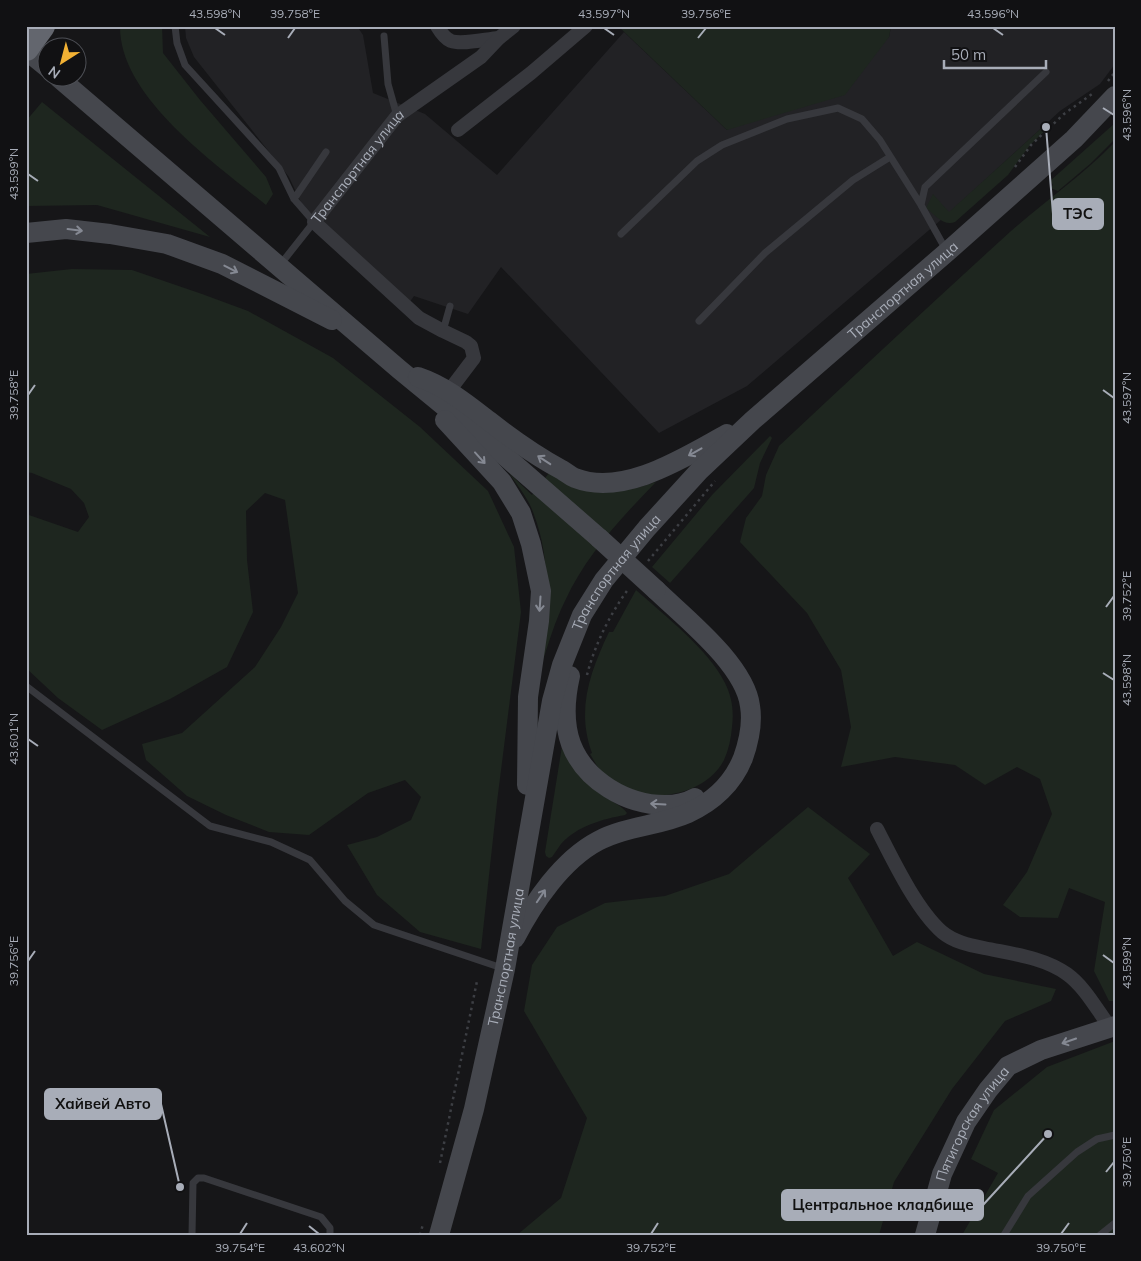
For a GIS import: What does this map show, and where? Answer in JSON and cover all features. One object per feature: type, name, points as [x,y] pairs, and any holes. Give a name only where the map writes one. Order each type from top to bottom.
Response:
[{"type":"highway","points":[[26,49],[42,26]]},
{"type":"main road","points":[[26,49],[38,59]]},
{"type":"main road","points":[[71,88],[599,538],[700,633],[735,669],[744,686],[750,704],[749,740],[739,767],[720,793],[706,804],[688,813],[664,822],[631,828],[597,841],[570,861],[547,887],[524,922],[506,961]]},
{"type":"main road","name":"Транспортная улица","points":[[439,1235],[474,1109],[506,961],[552,701],[562,664],[582,615],[604,580],[647,528],[699,471],[753,420],[1074,139],[1110,90]]},
{"type":"main road","points":[[26,233],[66,228],[167,244],[222,264],[356,332]]},
{"type":"main road","points":[[400,370],[426,379],[449,391],[550,464],[575,478],[599,483],[621,482],[661,468],[753,420]]},
{"type":"main road","points":[[400,370],[502,482],[520,513],[531,544],[541,591],[539,621],[528,698],[527,841]]},
{"type":"main road","points":[[582,615],[568,685],[565,710],[567,726],[571,744],[579,758],[588,771],[606,786],[626,798],[645,804],[675,804],[691,800],[710,788],[723,776],[736,761],[749,740]]},
{"type":"main road","name":"Пятигорская улица","points":[[925,1235],[942,1174],[966,1122],[1003,1072],[1015,1063],[1041,1050],[1112,1027]]},
{"type":"street","points":[[437,26],[442,34],[451,41],[466,42],[498,38]]},
{"type":"street","points":[[398,116],[481,57],[498,38],[514,26]]},
{"type":"street","points":[[458,130],[531,73],[586,26]]},
{"type":"street","name":"Транспортная улица","points":[[398,116],[314,222],[419,318],[443,332],[466,342],[474,352],[474,358],[471,363],[449,391]]},
{"type":"street","points":[[877,830],[904,880],[928,917],[942,932],[961,943],[1039,960],[1066,974],[1079,985],[1112,1027]]},
{"type":"lane","points":[[175,26],[177,44],[185,65],[279,168],[294,199],[314,222],[279,266]]},
{"type":"lane","name":"Транспортная улица","points":[[384,36],[388,84],[398,116]]},
{"type":"lane","points":[[920,205],[925,187],[1046,72]]},
{"type":"lane","points":[[621,234],[697,161],[722,145],[787,119],[838,108],[862,119],[880,140],[947,252]]},
{"type":"lane","points":[[294,199],[326,152]]},
{"type":"lane","points":[[698,321],[765,253],[854,180],[890,157]]},
{"type":"lane","points":[[443,332],[450,306]]},
{"type":"lane","points":[[26,686],[210,826],[271,842],[310,860],[345,901],[374,925],[506,961]]},
{"type":"lane","points":[[1004,1235],[1028,1196],[1077,1152],[1097,1139],[1115,1135]]},
{"type":"lane","points":[[192,1235],[193,1183],[198,1178],[204,1178],[299,1208],[321,1217],[330,1228],[330,1235]]},
{"type":"lane","points":[[1100,1235],[1115,1222]]},
{"type":"path","points":[[1110,90],[1115,72]]},
{"type":"path","points":[[1015,168],[1031,145],[1064,114],[1094,93]]},
{"type":"path","points":[[646,562],[718,478]]},
{"type":"path","points":[[586,679],[594,652],[608,622],[631,584]]},
{"type":"path","points":[[440,1163],[477,981]]},
{"type":"path","points":[[420,1235],[425,1220]]},
{"type":"shaded area","points":[[120,26],[162,26],[163,53],[200,100],[266,177],[273,194],[266,205],[198,149],[174,127],[153,103],[135,78],[124,52]]},
{"type":"shaded area","points":[[185,26],[357,26],[363,35],[373,93],[425,114],[497,175],[624,32],[727,130],[889,37],[891,26],[1115,26],[1115,64],[1100,84],[1060,111],[949,213],[747,386],[659,433],[501,267],[468,314],[414,296],[407,306],[303,207],[289,177],[194,57],[186,38]]},
{"type":"shaded area","points":[[618,26],[891,26],[889,37],[845,95],[727,130]]},
{"type":"shaded area","points":[[42,102],[210,237],[97,205],[26,206],[26,121]]},
{"type":"shaded area","points":[[1115,123],[1115,139],[1090,164],[1058,191],[1050,188],[1053,185],[1050,181]]},
{"type":"shaded area","points":[[1046,124],[1049,127],[1030,145],[1008,175],[955,222],[947,223],[926,208],[933,194],[949,212]]},
{"type":"shaded area","points":[[1115,142],[1115,1001],[1109,1001],[1094,971],[1105,902],[1069,888],[1058,918],[1020,917],[1003,905],[1027,872],[1052,814],[1040,779],[1017,767],[985,785],[955,765],[895,757],[841,767],[851,727],[841,670],[807,613],[740,542],[746,518],[762,496],[766,475],[779,446],[1011,231],[1090,166]]},
{"type":"shaded area","points":[[72,269],[132,270],[248,311],[333,358],[420,427],[488,491],[514,547],[521,612],[481,949],[420,932],[377,895],[347,845],[377,837],[411,820],[421,797],[405,780],[368,793],[309,835],[269,832],[226,815],[187,796],[146,760],[142,744],[182,733],[255,667],[281,627],[298,593],[285,500],[265,493],[246,511],[247,560],[253,612],[227,667],[170,699],[102,730],[58,698],[26,668],[26,514],[78,532],[89,517],[84,503],[71,489],[26,472],[26,274]]},
{"type":"shaded area","points":[[770,436],[772,438],[760,463],[754,488],[670,583],[652,567],[712,495]]},
{"type":"shaded area","points":[[509,473],[532,495],[549,473],[625,489],[656,482],[617,523],[583,568],[561,609],[542,663],[546,605],[546,568],[543,550],[531,507]]},
{"type":"shaded area","points":[[636,590],[685,634],[708,658],[725,683],[732,704],[731,735],[724,760],[715,773],[703,783],[688,790],[672,794],[655,796],[639,794],[624,789],[611,781],[599,769],[590,754],[592,753],[587,737],[585,706],[587,691],[596,662],[609,632],[613,632]]},
{"type":"shaded area","points":[[563,740],[576,767],[589,785],[627,813],[591,824],[575,832],[549,858],[545,852]]},
{"type":"shaded area","points":[[808,807],[870,854],[848,878],[893,956],[917,942],[984,974],[1056,989],[1051,1001],[1005,1021],[952,1089],[894,1182],[879,1235],[517,1235],[561,1198],[587,1118],[524,1011],[532,965],[557,927],[605,903],[665,896],[729,874]]},
{"type":"shaded area","points":[[1115,1041],[1115,1235],[962,1235],[998,1173],[971,1159],[994,1110],[1047,1067]]},
{"type":"place","name":"ТЭС","points":[[1046,127]]},
{"type":"place","name":"Центральное кладбище","points":[[1048,1134]]},
{"type":"place","name":"Хайвей Авто","points":[[180,1187]]}]
